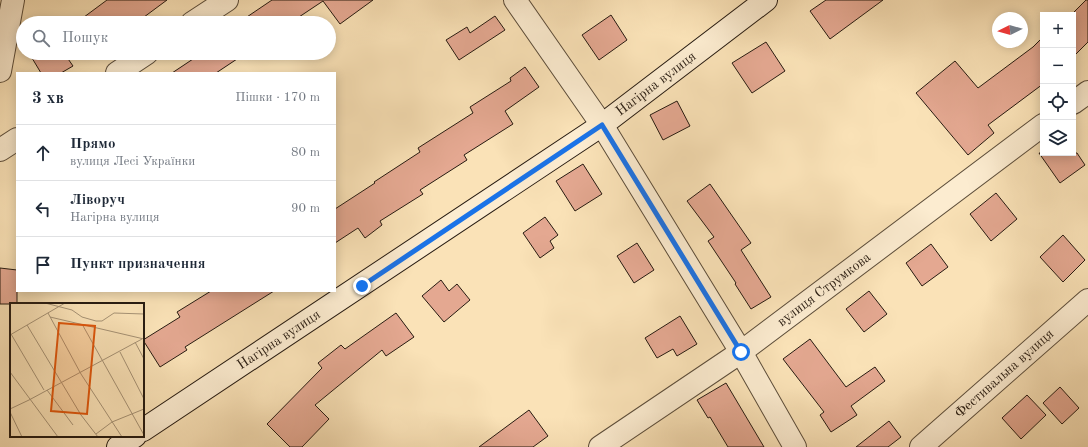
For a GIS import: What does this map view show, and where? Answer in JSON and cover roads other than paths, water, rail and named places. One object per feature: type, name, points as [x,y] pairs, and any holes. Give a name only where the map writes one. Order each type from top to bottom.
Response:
[{"type":"street","points":[[0,71],[13,0]]},
{"type":"street","points":[[203,16],[227,0]]},
{"type":"street","points":[[515,0],[602,125],[741,352],[795,447]]},
{"type":"street","name":"Нагірна вулиця","points":[[144,429],[602,125],[766,0]]},
{"type":"street","points":[[118,72],[136,60]]},
{"type":"street","points":[[1076,101],[1088,92]]},
{"type":"street","name":"вулиця Струмкова","points":[[600,447],[741,352],[1040,127]]},
{"type":"street","points":[[0,150],[16,140]]},
{"type":"street","name":"Фестивальна вулиця","points":[[921,447],[1088,300]]},
{"type":"street","points":[[118,447],[133,437]]}]
